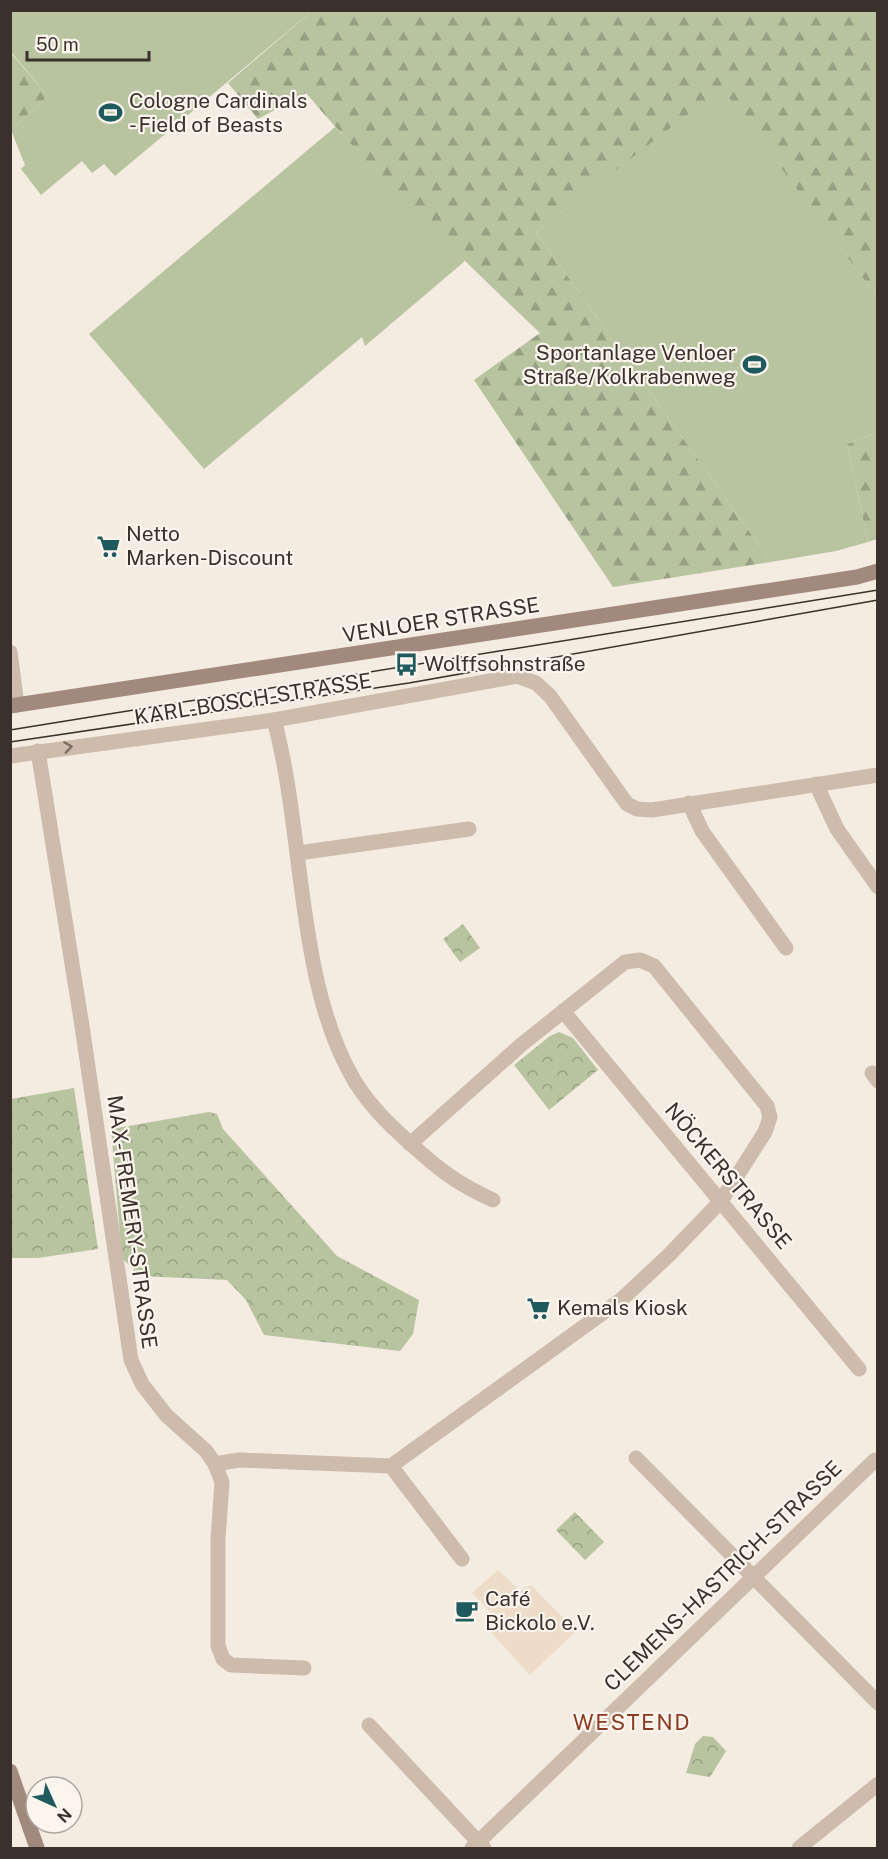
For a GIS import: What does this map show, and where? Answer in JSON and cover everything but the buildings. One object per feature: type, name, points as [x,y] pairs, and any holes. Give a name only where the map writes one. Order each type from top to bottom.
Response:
[{"type":"main road","name":"VENLOER STRASSE","points":[[14,705],[822,583],[878,571]]},
{"type":"main road","points":[[10,1771],[37,1848]]},
{"type":"street","points":[[10,652],[14,705]]},
{"type":"street","name":"KARL-BOSCH-STRASSE","points":[[10,756],[274,720],[517,676],[536,683],[550,696],[627,804],[637,809],[652,810],[878,775]]},
{"type":"street","points":[[274,720],[324,1007],[349,1071],[367,1100],[410,1144],[446,1176],[493,1200]]},
{"type":"street","name":"MAX-FREMERY-STRASSE","points":[[38,752],[82,1026],[131,1359],[142,1384],[166,1415],[206,1451],[215,1464],[222,1482],[218,1539],[218,1646],[223,1659],[231,1665],[304,1668]]},
{"type":"street","points":[[816,784],[837,829],[878,887]]},
{"type":"street","points":[[689,803],[702,831],[786,948]]},
{"type":"street","points":[[298,853],[469,829]]},
{"type":"street","points":[[215,1464],[239,1460],[391,1466],[622,1299],[721,1201],[765,1132],[770,1117],[767,1106],[654,966],[640,960],[625,962],[563,1011],[475,1084],[410,1144]]},
{"type":"street","name":"NÖCKERSTRASSE","points":[[563,1011],[859,1369]]},
{"type":"street","points":[[636,1458],[878,1703]]},
{"type":"street","name":"CLEMENS-HASTRICH-STRASSE","points":[[478,1846],[875,1461]]},
{"type":"street","points":[[391,1466],[462,1558]]},
{"type":"street","points":[[369,1725],[478,1846]]},
{"type":"street","points":[[799,1848],[878,1784]]},
{"type":"green space","name":"Cologne Cardinals - Field of Beasts","points":[[10,11],[312,11],[115,176],[104,164],[92,173],[82,161],[41,195],[21,169],[25,165],[11,130],[48,96],[11,52]]},
{"type":"green space","points":[[312,11],[877,11],[877,297],[722,88],[536,232],[771,562],[613,587],[474,380],[540,333],[390,186],[306,93],[258,119],[228,83]]},
{"type":"green space","points":[[10,52],[48,96],[11,130],[10,130]]},
{"type":"green space","name":"Sportanlage Venloer Straße/Kolkrabenweg","points":[[722,87],[877,297],[877,433],[847,444],[868,542],[836,551],[771,562],[536,232]]},
{"type":"green space","points":[[335,127],[465,261],[365,346],[362,337],[204,469],[89,334]]},
{"type":"green space","points":[[877,433],[877,539],[868,542],[847,444]]},
{"type":"green space","points":[[463,924],[480,948],[460,962],[443,939]]},
{"type":"green space","points":[[559,1032],[573,1038],[598,1070],[549,1110],[514,1065],[550,1036]]},
{"type":"green space","points":[[74,1088],[98,1249],[38,1258],[11,1258],[11,1099]]},
{"type":"green space","points":[[209,1112],[217,1114],[223,1129],[337,1256],[419,1300],[413,1334],[400,1351],[264,1335],[246,1300],[227,1280],[140,1276],[122,1258],[111,1129]]},
{"type":"green space","points":[[575,1512],[604,1542],[585,1560],[556,1530]]},
{"type":"green space","points":[[703,1736],[713,1737],[726,1751],[710,1777],[686,1773],[695,1744]]},
{"type":"shaded area","points":[[498,1570],[520,1591],[531,1585],[576,1631],[530,1675],[488,1629],[496,1617],[472,1593]]},
{"type":"tram line","points":[[10,730],[878,590]]},
{"type":"tram line","points":[[10,742],[409,683],[878,600]]},
{"type":"place","name":"Cologne Cardinals - Field of Beasts","points":[[111,113]]},
{"type":"place","name":"Sportanlage Venloer Straße/Kolkrabenweg","points":[[754,365]]},
{"type":"place","name":"Netto Marken-Discount","points":[[108,546]]},
{"type":"place","name":"Wolffsohnstraße","points":[[406,664]]},
{"type":"place","name":"Kemals Kiosk","points":[[539,1308]]},
{"type":"place","name":"Café Bickolo e.V.","points":[[467,1611]]},
{"type":"district","name":"WESTEND","points":[[632,1722]]}]
